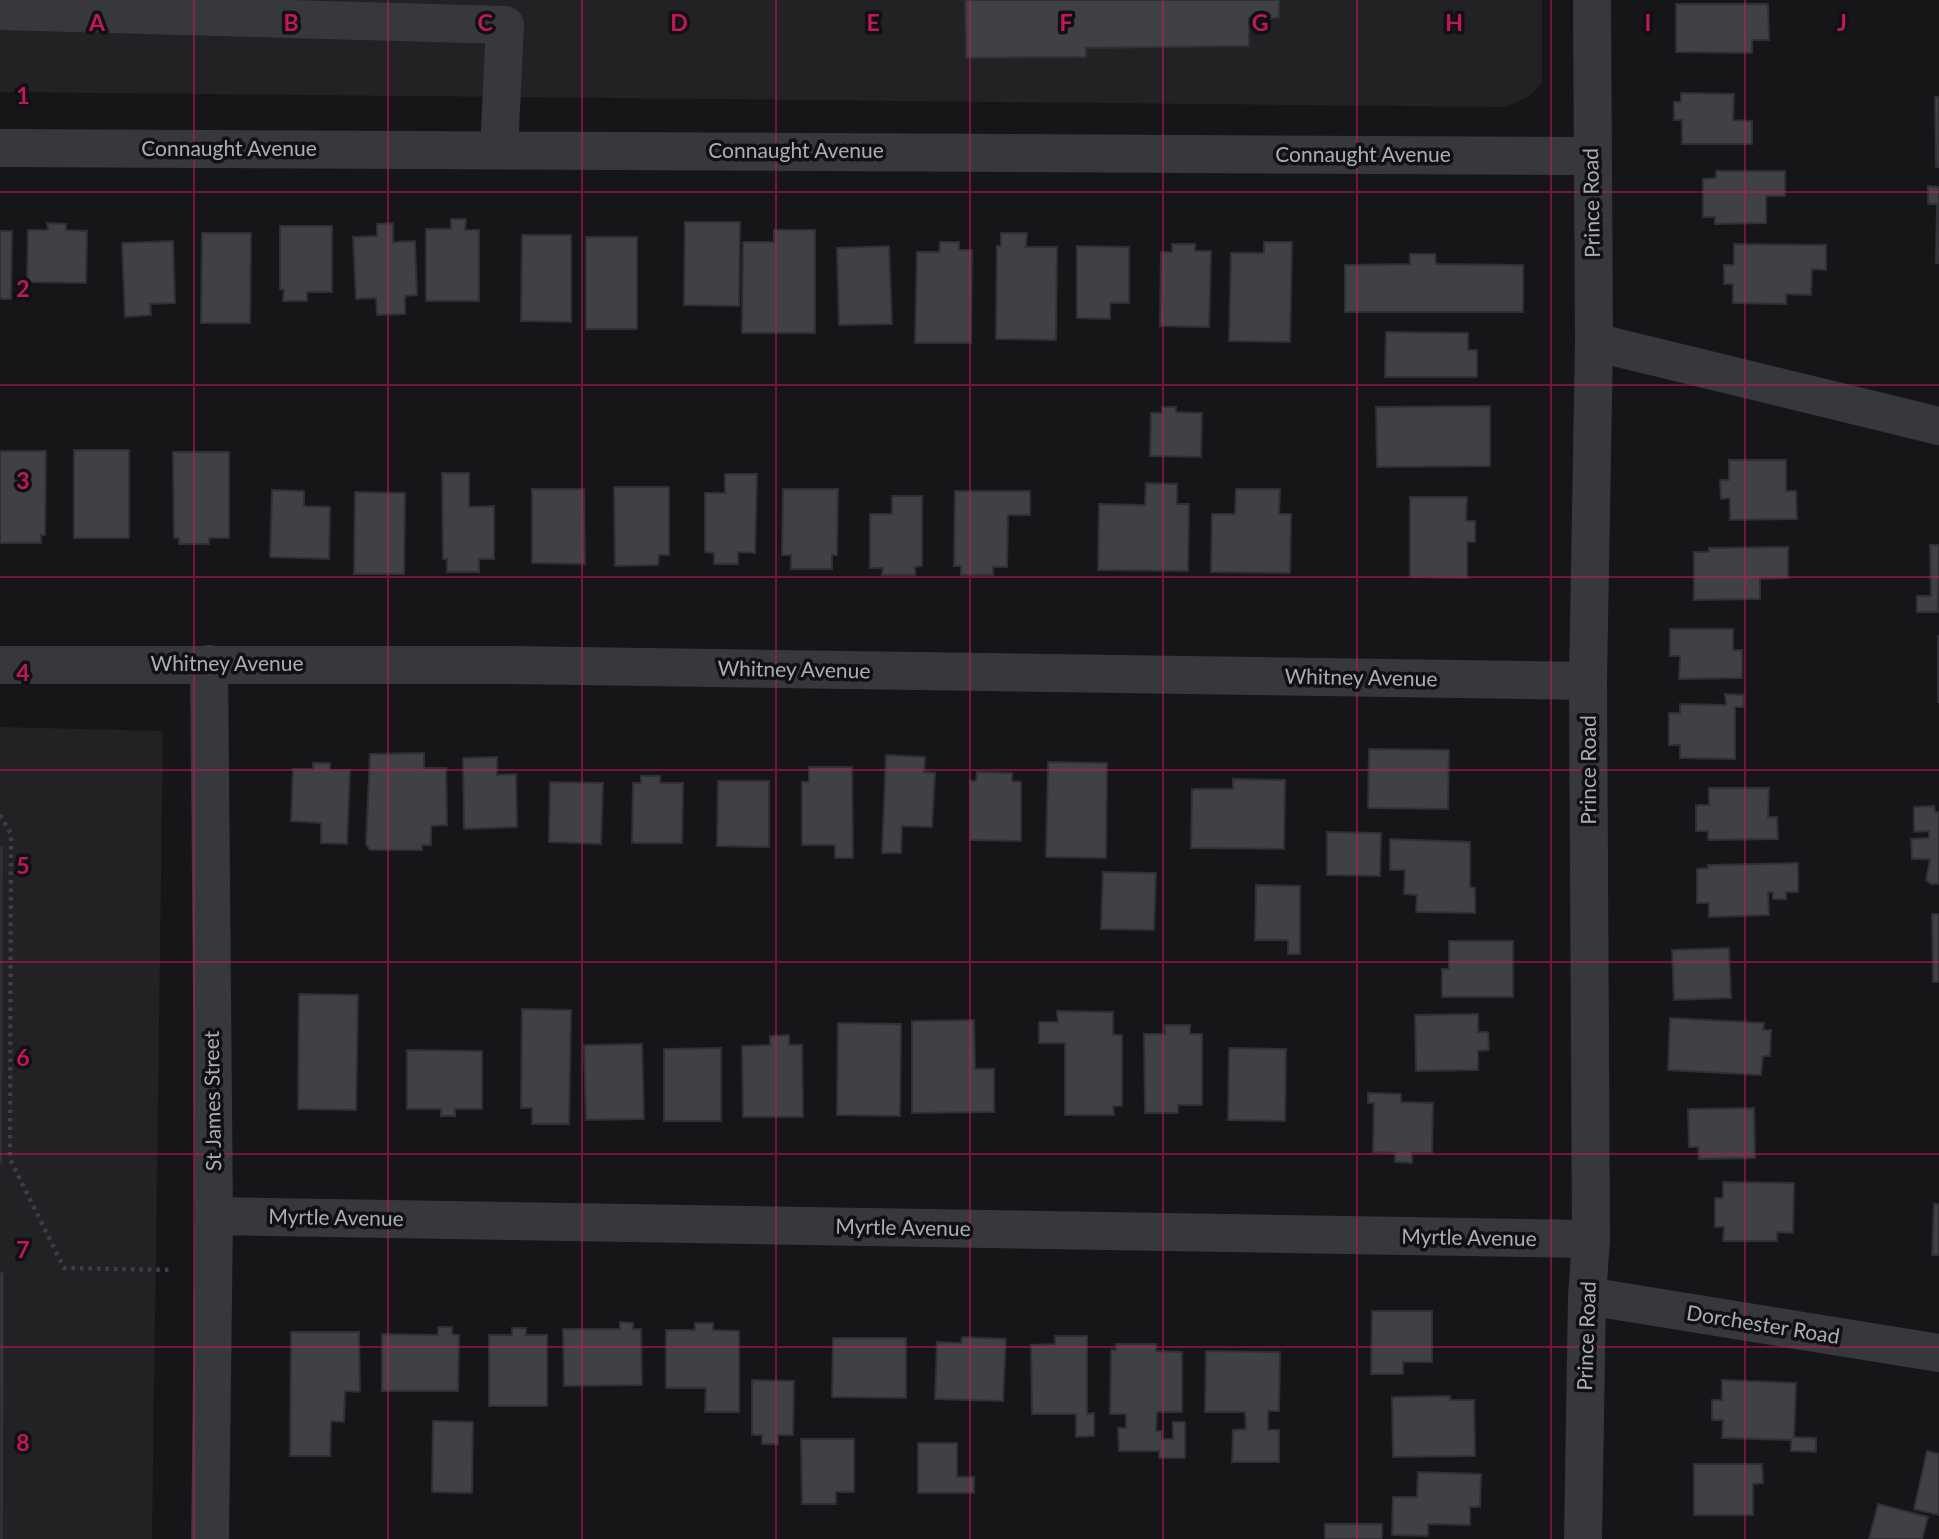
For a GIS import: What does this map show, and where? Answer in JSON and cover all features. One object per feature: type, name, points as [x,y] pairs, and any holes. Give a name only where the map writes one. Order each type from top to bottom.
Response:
[{"type":"street","name":"Prince Road","points":[[1583,1539],[1587,1296],[1591,1239],[1588,681],[1594,342],[1592,0]]},
{"type":"street","points":[[8,7],[399,11],[505,25],[499,150]]},
{"type":"street","name":"Connaught Avenue","points":[[0,148],[1591,156]]},
{"type":"street","points":[[1594,342],[1939,426]]},
{"type":"street","name":"St James Street","points":[[209,664],[214,1216],[210,1539]]},
{"type":"street","name":"Whitney Avenue","points":[[0,665],[538,666],[1588,681]]},
{"type":"street","name":"Myrtle Avenue","points":[[214,1216],[1591,1239]]},
{"type":"street","name":"Dorchester Road","points":[[1587,1296],[1939,1353]]},
{"type":"path","points":[[0,816],[11,834],[10,1159],[64,1268],[170,1270],[213,1267]]},
{"type":"shaded area","points":[[0,0],[1542,0],[1542,83],[1530,96],[1506,107],[0,92]]},
{"type":"shaded area","points":[[0,727],[163,731],[152,1539],[0,1539]]},
{"type":"building","points":[[965,0],[1279,0],[1279,18],[1249,18],[1249,46],[1086,48],[1086,57],[966,58]]},
{"type":"building","points":[[1676,4],[1768,4],[1769,40],[1752,40],[1752,53],[1676,52]]},
{"type":"building","points":[[1681,93],[1734,94],[1733,120],[1752,121],[1752,144],[1682,144],[1682,120],[1674,120],[1674,102],[1681,102]]},
{"type":"building","points":[[1935,97],[1939,97],[1939,167],[1936,167]]},
{"type":"building","points":[[1716,171],[1785,171],[1785,196],[1766,196],[1766,223],[1715,224],[1715,217],[1703,217],[1703,179],[1716,178]]},
{"type":"building","points":[[1928,186],[1939,187],[1939,263],[1936,263],[1937,204],[1928,204]]},
{"type":"building","points":[[451,219],[466,219],[465,230],[479,230],[479,301],[426,301],[426,229],[451,229]]},
{"type":"building","points":[[685,222],[740,222],[739,306],[684,305]]},
{"type":"building","points":[[47,223],[66,224],[66,230],[87,231],[86,283],[27,282],[28,230],[48,230]]},
{"type":"building","points":[[393,223],[393,242],[415,241],[417,295],[405,296],[405,314],[377,315],[376,298],[356,299],[353,237],[377,236],[377,224]]},
{"type":"building","points":[[280,226],[332,226],[332,292],[307,292],[307,301],[283,301],[284,290],[280,289]]},
{"type":"building","points":[[774,230],[815,230],[815,333],[742,333],[743,242],[774,242]]},
{"type":"building","points":[[0,231],[12,231],[11,299],[0,299]]},
{"type":"building","points":[[202,233],[251,233],[250,323],[201,323]]},
{"type":"building","points":[[1001,233],[1027,233],[1026,247],[1057,247],[1056,340],[996,339],[997,246],[1001,246]]},
{"type":"building","points":[[522,235],[571,235],[571,322],[521,321]]},
{"type":"building","points":[[586,237],[637,237],[637,329],[586,329]]},
{"type":"building","points":[[173,241],[175,303],[150,304],[151,315],[125,317],[122,243]]},
{"type":"building","points":[[940,242],[959,242],[959,250],[972,250],[971,343],[915,343],[917,252],[939,252]]},
{"type":"building","points":[[1264,242],[1292,242],[1290,342],[1229,341],[1231,253],[1264,253]]},
{"type":"building","points":[[1172,244],[1195,244],[1195,251],[1211,251],[1209,327],[1160,326],[1161,252],[1172,252]]},
{"type":"building","points":[[1734,244],[1826,245],[1826,270],[1812,269],[1811,295],[1786,294],[1786,304],[1733,303],[1733,284],[1724,284],[1724,265],[1734,265]]},
{"type":"building","points":[[889,246],[892,324],[839,325],[837,248]]},
{"type":"building","points":[[1077,246],[1129,247],[1129,303],[1110,303],[1110,319],[1077,318]]},
{"type":"building","points":[[1410,254],[1435,254],[1436,264],[1523,265],[1523,312],[1345,312],[1345,265],[1410,264]]},
{"type":"building","points":[[1386,332],[1468,333],[1468,350],[1477,350],[1477,377],[1385,377]]},
{"type":"building","points":[[1490,406],[1490,466],[1377,467],[1376,407]]},
{"type":"building","points":[[1162,407],[1176,407],[1176,412],[1202,413],[1201,457],[1150,456],[1151,413],[1162,413]]},
{"type":"building","points":[[74,450],[129,450],[129,538],[74,538]]},
{"type":"building","points":[[0,451],[46,451],[45,535],[41,535],[41,543],[0,543]]},
{"type":"building","points":[[173,452],[229,452],[229,538],[209,538],[209,544],[179,544],[179,538],[174,538]]},
{"type":"building","points":[[1729,460],[1786,460],[1786,491],[1796,491],[1797,519],[1730,520],[1730,498],[1721,499],[1720,480],[1729,480]]},
{"type":"building","points":[[442,473],[469,473],[469,507],[494,506],[494,559],[479,559],[479,572],[447,572],[447,559],[443,559]]},
{"type":"building","points":[[725,474],[757,474],[755,553],[738,552],[738,564],[714,564],[714,553],[705,552],[705,493],[725,493]]},
{"type":"building","points":[[1146,483],[1177,484],[1177,504],[1189,504],[1188,571],[1098,570],[1099,504],[1145,505]]},
{"type":"building","points":[[614,487],[669,487],[669,555],[659,555],[658,565],[615,566]]},
{"type":"building","points":[[532,489],[584,489],[585,564],[532,563]]},
{"type":"building","points":[[783,489],[838,489],[837,555],[832,555],[832,569],[791,569],[791,555],[782,555]]},
{"type":"building","points":[[1236,489],[1280,489],[1279,514],[1291,514],[1290,573],[1211,572],[1212,514],[1235,514]]},
{"type":"building","points":[[272,490],[304,491],[304,506],[330,507],[329,559],[270,557]]},
{"type":"building","points":[[955,491],[1030,491],[1030,515],[1008,515],[1007,567],[993,567],[993,575],[961,575],[961,566],[954,566]]},
{"type":"building","points":[[355,492],[405,493],[404,574],[354,574]]},
{"type":"building","points":[[892,496],[922,496],[922,566],[915,567],[915,575],[882,575],[883,568],[870,568],[870,514],[892,514]]},
{"type":"building","points":[[1410,497],[1467,497],[1466,521],[1475,521],[1475,542],[1467,542],[1467,578],[1410,577]]},
{"type":"building","points":[[1930,545],[1939,545],[1938,612],[1917,612],[1917,596],[1931,596]]},
{"type":"building","points":[[1788,547],[1788,578],[1760,579],[1760,599],[1694,600],[1694,552],[1709,552],[1709,548]]},
{"type":"building","points":[[1670,629],[1733,629],[1733,650],[1742,650],[1742,678],[1679,679],[1680,656],[1670,656]]},
{"type":"building","points":[[1939,636],[1939,702],[1938,702]]},
{"type":"building","points":[[1725,694],[1744,695],[1743,707],[1735,707],[1735,759],[1680,758],[1680,745],[1669,745],[1669,713],[1680,713],[1680,704],[1726,705]]},
{"type":"building","points":[[1369,749],[1449,750],[1448,809],[1368,808]]},
{"type":"building","points":[[424,753],[424,768],[446,768],[447,825],[431,826],[431,845],[422,845],[422,850],[370,850],[366,844],[370,754]]},
{"type":"building","points":[[886,755],[925,757],[924,772],[935,773],[932,827],[902,826],[901,853],[882,853]]},
{"type":"building","points":[[497,757],[497,775],[516,774],[517,827],[464,829],[463,758]]},
{"type":"building","points":[[1048,762],[1107,763],[1106,858],[1046,857]]},
{"type":"building","points":[[313,763],[330,763],[330,770],[350,770],[347,844],[321,843],[321,823],[291,821],[293,769],[313,769]]},
{"type":"building","points":[[809,767],[852,767],[853,858],[835,858],[835,845],[802,845],[802,782],[809,782]]},
{"type":"building","points":[[977,772],[1012,773],[1012,781],[1021,782],[1021,841],[970,840],[970,781],[976,781]]},
{"type":"building","points":[[641,776],[660,776],[660,783],[683,783],[682,843],[632,843],[633,783],[641,783]]},
{"type":"building","points":[[1233,779],[1285,780],[1284,849],[1191,848],[1192,789],[1233,789]]},
{"type":"building","points":[[718,781],[769,781],[769,847],[717,846]]},
{"type":"building","points":[[550,782],[603,783],[601,844],[549,842]]},
{"type":"building","points":[[1709,788],[1769,788],[1768,817],[1777,817],[1778,839],[1708,840],[1708,831],[1696,831],[1696,805],[1709,805]]},
{"type":"building","points":[[1934,806],[1935,812],[1939,812],[1939,884],[1931,884],[1926,880],[1930,859],[1912,859],[1911,839],[1929,838],[1929,831],[1914,832],[1914,807]]},
{"type":"building","points":[[1327,832],[1381,833],[1380,876],[1327,875]]},
{"type":"building","points":[[1390,839],[1470,842],[1470,887],[1475,888],[1475,913],[1416,912],[1417,895],[1404,894],[1405,870],[1390,870]]},
{"type":"building","points":[[2,847],[1,1163],[0,1163]]},
{"type":"building","points":[[1798,863],[1798,892],[1786,892],[1786,899],[1773,899],[1773,892],[1768,892],[1769,915],[1709,917],[1709,903],[1697,903],[1697,869],[1708,868],[1708,865]]},
{"type":"building","points":[[1103,872],[1156,873],[1154,930],[1101,929]]},
{"type":"building","points":[[1256,885],[1300,886],[1300,954],[1288,954],[1288,940],[1255,940]]},
{"type":"building","points":[[1932,914],[1939,914],[1939,982],[1933,982]]},
{"type":"building","points":[[1449,941],[1513,941],[1513,997],[1442,997],[1442,969],[1449,969]]},
{"type":"building","points":[[1729,948],[1731,998],[1674,1000],[1672,950]]},
{"type":"building","points":[[299,994],[358,995],[356,1110],[298,1109]]},
{"type":"building","points":[[522,1009],[571,1010],[569,1124],[532,1124],[532,1108],[521,1108]]},
{"type":"building","points":[[1057,1011],[1113,1012],[1113,1035],[1122,1035],[1122,1106],[1113,1106],[1114,1115],[1065,1115],[1065,1043],[1039,1043],[1039,1022],[1058,1022]]},
{"type":"building","points":[[1478,1014],[1478,1032],[1488,1032],[1489,1050],[1478,1051],[1478,1070],[1416,1071],[1415,1015]]},
{"type":"building","points":[[1670,1018],[1764,1023],[1763,1030],[1771,1030],[1770,1056],[1763,1056],[1761,1075],[1668,1070]]},
{"type":"building","points":[[974,1020],[975,1069],[994,1069],[994,1112],[912,1113],[912,1021]]},
{"type":"building","points":[[838,1023],[901,1024],[900,1116],[837,1115]]},
{"type":"building","points":[[1165,1025],[1190,1025],[1190,1034],[1202,1034],[1202,1105],[1178,1105],[1178,1113],[1145,1113],[1144,1034],[1165,1034]]},
{"type":"building","points":[[789,1035],[789,1045],[802,1045],[803,1117],[743,1117],[742,1046],[770,1045],[770,1036]]},
{"type":"building","points":[[642,1044],[644,1119],[586,1120],[584,1045]]},
{"type":"building","points":[[721,1048],[721,1121],[664,1121],[664,1049]]},
{"type":"building","points":[[1229,1048],[1286,1049],[1285,1121],[1228,1120]]},
{"type":"building","points":[[407,1050],[482,1051],[482,1109],[455,1109],[455,1116],[441,1116],[441,1109],[407,1109]]},
{"type":"building","points":[[1368,1093],[1401,1094],[1401,1102],[1433,1103],[1432,1153],[1412,1153],[1412,1163],[1395,1162],[1395,1153],[1373,1152],[1374,1103],[1368,1103]]},
{"type":"building","points":[[1754,1108],[1755,1158],[1699,1159],[1698,1147],[1689,1147],[1688,1109]]},
{"type":"building","points":[[1723,1182],[1794,1183],[1793,1233],[1777,1232],[1777,1241],[1723,1241],[1724,1227],[1715,1227],[1715,1198],[1723,1198]]},
{"type":"building","points":[[1934,1204],[1939,1204],[1939,1255],[1932,1255]]},
{"type":"building","points":[[0,1273],[3,1273],[2,1539],[0,1539]]},
{"type":"building","points":[[1372,1311],[1432,1311],[1432,1362],[1403,1362],[1403,1374],[1371,1374]]},
{"type":"building","points":[[620,1322],[633,1323],[633,1329],[641,1329],[642,1385],[564,1386],[563,1329],[620,1329]]},
{"type":"building","points":[[695,1323],[713,1323],[713,1330],[739,1331],[739,1412],[705,1412],[706,1388],[666,1388],[666,1330],[695,1330]]},
{"type":"building","points":[[438,1327],[452,1327],[452,1334],[459,1335],[458,1391],[382,1391],[382,1334],[438,1335]]},
{"type":"building","points":[[512,1328],[526,1328],[526,1335],[547,1335],[547,1406],[489,1406],[489,1335],[512,1335]]},
{"type":"building","points":[[291,1332],[359,1332],[360,1392],[345,1391],[344,1422],[331,1421],[330,1456],[290,1456]]},
{"type":"building","points":[[1055,1336],[1087,1336],[1087,1414],[1094,1413],[1094,1436],[1076,1437],[1076,1414],[1032,1414],[1031,1345],[1055,1344]]},
{"type":"building","points":[[962,1337],[1006,1339],[1003,1401],[935,1399],[937,1342],[961,1343]]},
{"type":"building","points":[[833,1338],[906,1338],[906,1398],[832,1397]]},
{"type":"building","points":[[1116,1344],[1156,1344],[1156,1351],[1182,1352],[1182,1412],[1157,1412],[1156,1431],[1162,1431],[1162,1439],[1173,1439],[1173,1422],[1185,1422],[1185,1458],[1159,1458],[1159,1451],[1119,1451],[1118,1428],[1126,1428],[1126,1414],[1110,1414],[1111,1350],[1116,1350]]},
{"type":"building","points":[[1206,1351],[1280,1352],[1279,1411],[1268,1411],[1268,1430],[1279,1430],[1279,1462],[1232,1462],[1233,1430],[1246,1429],[1245,1412],[1205,1412]]},
{"type":"building","points":[[752,1380],[794,1381],[793,1435],[778,1435],[778,1444],[762,1444],[762,1435],[752,1435]]},
{"type":"building","points":[[1722,1380],[1796,1383],[1794,1437],[1816,1438],[1816,1452],[1791,1451],[1791,1440],[1722,1438],[1723,1420],[1712,1420],[1712,1400],[1722,1400]]},
{"type":"building","points":[[1450,1396],[1450,1400],[1474,1400],[1475,1456],[1393,1457],[1392,1397]]},
{"type":"building","points":[[433,1421],[473,1422],[472,1493],[432,1492]]},
{"type":"building","points":[[801,1439],[854,1439],[854,1492],[836,1492],[836,1504],[802,1504]]},
{"type":"building","points":[[918,1443],[957,1443],[957,1477],[974,1477],[974,1493],[918,1493]]},
{"type":"building","points":[[1927,1451],[1939,1454],[1939,1515],[1914,1509]]},
{"type":"building","points":[[1694,1464],[1762,1464],[1763,1483],[1753,1484],[1753,1515],[1694,1515]]},
{"type":"building","points":[[1418,1472],[1481,1474],[1480,1507],[1470,1507],[1470,1525],[1428,1524],[1428,1536],[1392,1535],[1393,1497],[1417,1497]]},
{"type":"building","points":[[1878,1504],[1928,1517],[1922,1539],[1869,1539]]},
{"type":"building","points":[[1325,1524],[1382,1524],[1382,1539],[1325,1539]]}]
